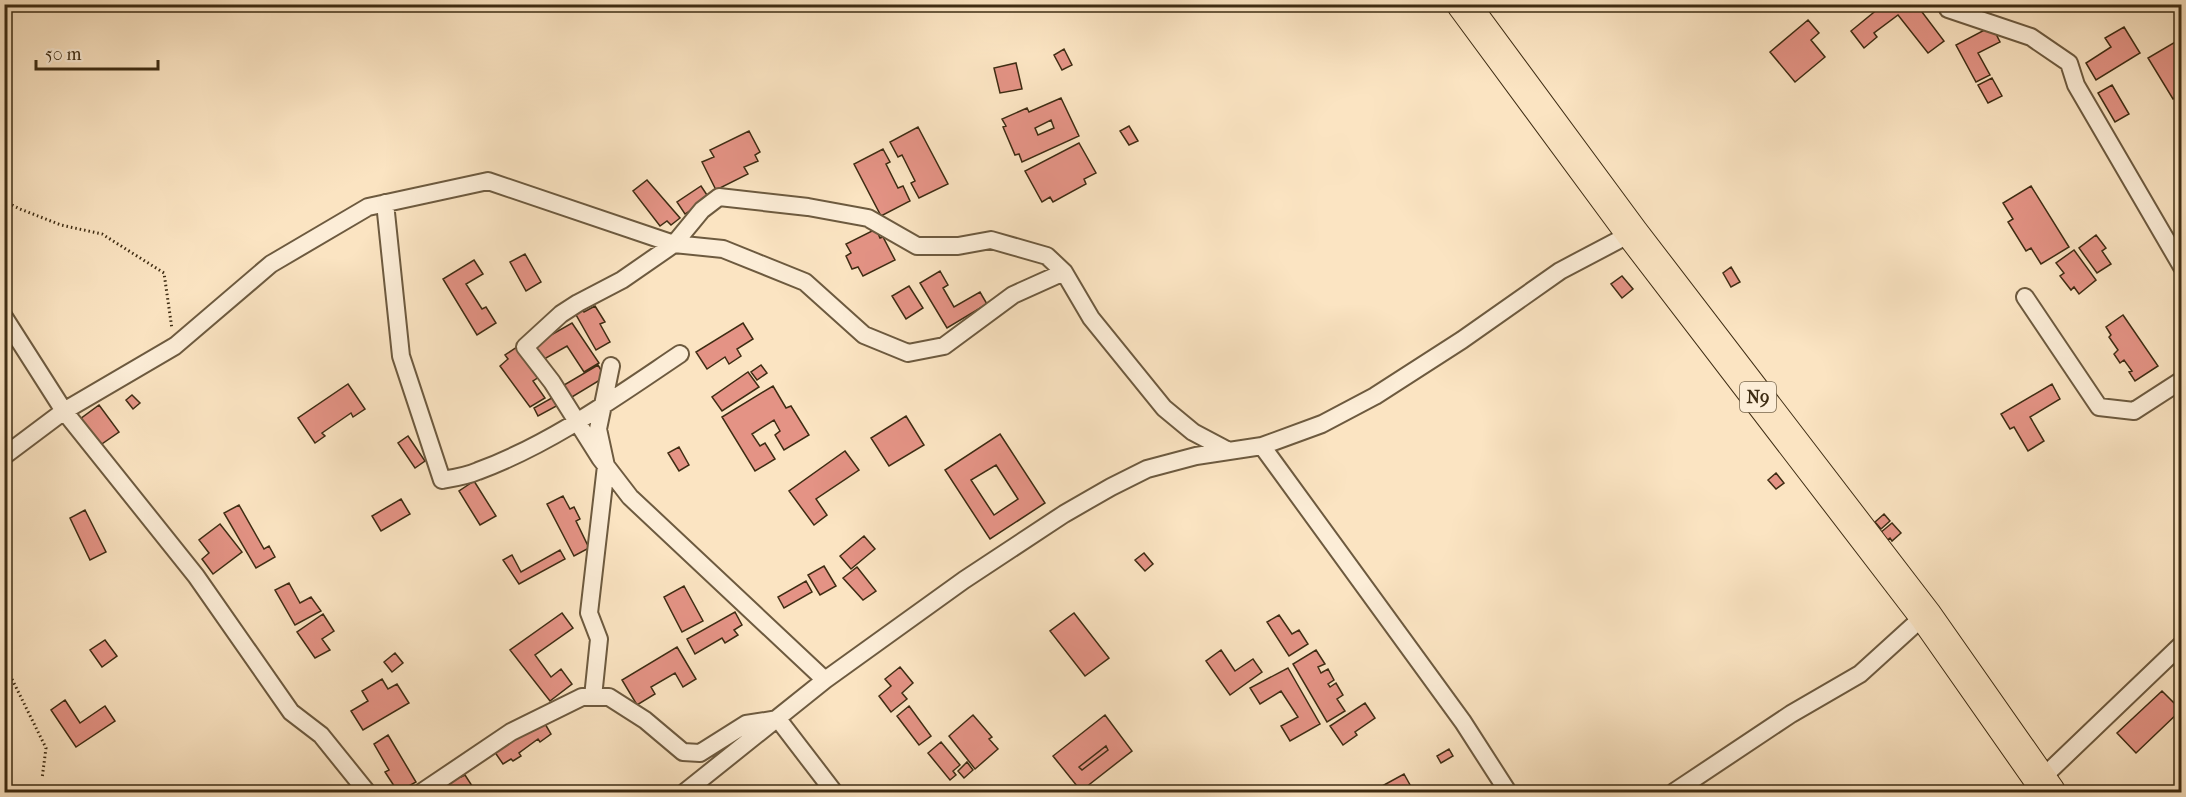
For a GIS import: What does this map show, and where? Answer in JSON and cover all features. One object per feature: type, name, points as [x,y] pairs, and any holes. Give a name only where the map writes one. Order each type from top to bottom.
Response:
[{"type":"highway","name":"N9","points":[[1463,4],[1632,233],[1925,615],[2045,786]]},
{"type":"street","points":[[1948,9],[2031,37],[2069,63],[2076,85],[2181,267]]},
{"type":"street","points":[[4,456],[64,411],[175,346],[271,264],[368,207],[488,181],[674,244],[723,249],[805,282],[864,335],[908,353],[944,346],[1012,296],[1064,272]]},
{"type":"street","points":[[825,680],[630,497],[576,422],[552,382],[525,347],[561,314],[622,280],[674,244],[702,210],[719,197],[808,207],[868,218],[917,246],[958,246],[992,240],[1047,256],[1064,272],[1091,318],[1164,408],[1193,432],[1227,450]]},
{"type":"street","points":[[385,203],[401,356],[442,480],[476,472],[517,454],[576,422],[680,354]]},
{"type":"street","points":[[685,792],[825,680],[964,580],[1064,514],[1147,469],[1227,450],[1262,446],[1322,424],[1376,396],[1462,340],[1560,271],[1632,233]]},
{"type":"street","points":[[2025,297],[2099,407],[2134,411],[2181,380]]},
{"type":"street","points":[[4,317],[64,411],[196,576],[291,712],[321,735],[367,792]]},
{"type":"street","points":[[593,697],[599,639],[589,614],[606,466],[598,429],[611,366]]},
{"type":"street","points":[[1262,446],[1463,722],[1508,792]]},
{"type":"street","points":[[1674,792],[1791,714],[1860,674],[1925,615]]},
{"type":"street","points":[[2045,786],[2181,644]]},
{"type":"street","points":[[423,792],[511,732],[582,697],[609,697],[645,720],[683,752],[700,753],[746,724],[778,719]]},
{"type":"street","points":[[778,719],[834,792]]},
{"type":"path","points":[[4,201],[61,225],[102,234],[164,273],[175,346]]},
{"type":"path","points":[[4,663],[46,748],[42,779]]},
{"type":"building","points":[[1884,4],[1916,4],[1944,41],[1928,53],[1898,15],[1874,33],[1877,37],[1864,48],[1851,31]]},
{"type":"building","points":[[1808,20],[1819,33],[1811,40],[1825,57],[1795,82],[1770,52]]},
{"type":"building","points":[[1992,26],[2000,42],[1978,53],[1990,75],[1976,82],[1956,45]]},
{"type":"building","points":[[2124,27],[2140,53],[2096,80],[2086,63],[2111,47],[2105,38]]},
{"type":"building","points":[[2182,38],[2182,60],[2175,64],[2182,76],[2182,94],[2173,99],[2148,58]]},
{"type":"building","points":[[1064,49],[1072,65],[1062,70],[1054,55]]},
{"type":"building","points":[[1016,63],[1022,89],[1000,93],[994,68]]},
{"type":"building","points":[[1992,78],[2002,96],[1988,103],[1978,85]]},
{"type":"building","points":[[2112,85],[2129,114],[2115,122],[2098,93]]},
{"type":"building","points":[[1061,98],[1079,136],[1022,162],[1019,154],[1015,155],[1002,119],[1027,108],[1029,112]],"holes":[[[1051,120],[1054,128],[1038,135],[1035,128]]]},
{"type":"building","points":[[1129,126],[1138,141],[1129,145],[1120,131]]},
{"type":"building","points":[[918,127],[948,184],[919,198],[911,183],[915,181],[902,155],[898,157],[890,142]]},
{"type":"building","points":[[749,131],[760,152],[755,155],[758,161],[744,167],[748,174],[716,190],[702,162],[714,157],[710,150]]},
{"type":"building","points":[[1079,143],[1096,173],[1084,179],[1086,184],[1053,202],[1050,197],[1042,202],[1025,171]]},
{"type":"building","points":[[883,149],[890,162],[886,164],[898,188],[903,186],[910,201],[881,216],[854,164]]},
{"type":"building","points":[[647,180],[680,218],[671,225],[667,221],[660,226],[633,191]]},
{"type":"building","points":[[701,186],[709,198],[685,214],[677,202]]},
{"type":"building","points":[[2031,186],[2069,247],[2041,264],[2031,248],[2026,251],[2008,222],[2013,219],[2003,203]]},
{"type":"building","points":[[876,229],[895,260],[863,276],[858,267],[852,269],[846,256],[851,253],[846,244]]},
{"type":"building","points":[[2096,235],[2106,248],[2102,251],[2111,264],[2097,273],[2079,248]]},
{"type":"building","points":[[2074,250],[2096,280],[2079,294],[2074,287],[2071,290],[2060,276],[2064,273],[2056,263]]},
{"type":"building","points":[[525,254],[541,282],[526,291],[510,262]]},
{"type":"building","points":[[474,260],[483,274],[466,284],[482,309],[486,307],[496,323],[477,335],[443,279]]},
{"type":"building","points":[[1731,267],[1740,282],[1731,287],[1723,273]]},
{"type":"building","points":[[940,271],[948,285],[943,288],[954,307],[980,292],[987,304],[947,328],[920,283]]},
{"type":"building","points":[[1622,276],[1633,289],[1622,298],[1611,284]]},
{"type":"building","points":[[909,286],[923,308],[906,319],[892,296]]},
{"type":"building","points":[[595,306],[605,322],[600,324],[610,342],[596,350],[575,313],[582,309],[584,312]]},
{"type":"building","points":[[2123,315],[2158,366],[2135,381],[2129,372],[2132,371],[2124,360],[2120,363],[2114,354],[2118,350],[2109,337],[2111,335],[2106,327]]},
{"type":"building","points":[[572,323],[599,363],[584,372],[567,346],[539,362],[530,347]]},
{"type":"building","points":[[743,323],[753,339],[737,349],[741,356],[729,364],[725,357],[707,369],[696,352]]},
{"type":"building","points":[[517,347],[539,377],[533,381],[545,398],[530,407],[500,366],[508,359],[505,355]]},
{"type":"building","points":[[598,365],[605,377],[567,400],[559,388]]},
{"type":"building","points":[[761,365],[767,373],[757,380],[751,372]]},
{"type":"building","points":[[748,372],[759,387],[722,411],[712,397]]},
{"type":"building","points":[[348,384],[365,409],[353,417],[351,413],[322,433],[325,436],[315,443],[298,418]]},
{"type":"building","points":[[2052,384],[2060,399],[2030,417],[2044,441],[2028,451],[2014,427],[2010,429],[2001,414]]},
{"type":"building","points":[[773,386],[786,408],[791,406],[809,435],[784,450],[775,435],[780,431],[774,420],[752,434],[760,446],[765,443],[775,459],[755,471],[722,417]]},
{"type":"building","points":[[132,395],[140,403],[133,409],[126,400]]},
{"type":"building","points":[[557,395],[562,403],[538,416],[534,408]]},
{"type":"building","points":[[99,405],[119,432],[96,448],[76,422]]},
{"type":"building","points":[[906,416],[924,445],[889,466],[871,438]]},
{"type":"building","points":[[1000,434],[1045,503],[990,539],[945,470]],"holes":[[[996,465],[1018,499],[994,515],[971,480]]]},
{"type":"building","points":[[408,436],[425,461],[415,468],[398,443]]},
{"type":"building","points":[[679,447],[689,465],[679,471],[668,453]]},
{"type":"building","points":[[845,451],[859,470],[816,499],[827,515],[814,525],[789,491]]},
{"type":"building","points":[[1776,473],[1784,483],[1776,489],[1768,480]]},
{"type":"building","points":[[474,481],[496,516],[480,525],[459,491]]},
{"type":"building","points":[[563,496],[570,509],[574,507],[580,519],[576,521],[589,548],[574,556],[547,504]]},
{"type":"building","points":[[401,499],[410,514],[381,531],[372,516]]},
{"type":"building","points":[[239,505],[264,549],[269,546],[275,557],[256,568],[224,513]]},
{"type":"building","points":[[85,510],[106,552],[90,560],[70,518]]},
{"type":"building","points":[[1884,514],[1890,521],[1881,529],[1875,522]]},
{"type":"building","points":[[1892,523],[1901,533],[1892,541],[1890,538],[1886,541],[1880,533]]},
{"type":"building","points":[[220,524],[242,552],[213,574],[202,559],[209,553],[199,540]]},
{"type":"building","points":[[864,536],[875,549],[851,569],[840,556]]},
{"type":"building","points":[[560,550],[565,559],[519,584],[503,560],[512,555],[521,572]]},
{"type":"building","points":[[1144,553],[1153,564],[1145,571],[1135,560]]},
{"type":"building","points":[[824,566],[836,586],[820,595],[808,575]]},
{"type":"building","points":[[857,567],[876,591],[863,600],[843,578]]},
{"type":"building","points":[[806,581],[812,592],[784,608],[778,597]]},
{"type":"building","points":[[289,583],[300,603],[311,597],[321,611],[295,625],[275,590]]},
{"type":"building","points":[[684,586],[703,621],[682,632],[664,597]]},
{"type":"building","points":[[735,612],[742,625],[734,630],[738,635],[725,643],[722,638],[695,654],[687,639]]},
{"type":"building","points":[[562,613],[573,628],[535,655],[551,677],[561,669],[572,684],[550,701],[510,650]]},
{"type":"building","points":[[1074,613],[1109,658],[1085,676],[1050,631]]},
{"type":"building","points":[[323,614],[334,631],[322,639],[330,650],[315,658],[297,632]]},
{"type":"building","points":[[1279,615],[1292,634],[1299,630],[1308,644],[1289,656],[1267,622]]},
{"type":"building","points":[[105,640],[117,656],[102,667],[90,650]]},
{"type":"building","points":[[677,647],[696,679],[683,687],[675,673],[651,687],[655,694],[637,705],[622,680]]},
{"type":"building","points":[[1221,650],[1235,671],[1253,659],[1262,672],[1230,695],[1206,661]]},
{"type":"building","points":[[1316,650],[1325,664],[1318,667],[1321,673],[1328,669],[1334,680],[1328,684],[1330,687],[1336,683],[1343,695],[1337,699],[1345,711],[1327,722],[1293,664]]},
{"type":"building","points":[[395,653],[403,663],[392,672],[384,662]]},
{"type":"building","points":[[900,667],[913,683],[902,693],[907,699],[891,712],[879,696],[891,686],[885,679]]},
{"type":"building","points":[[1288,668],[1320,724],[1290,741],[1281,726],[1298,717],[1281,691],[1260,704],[1250,688]]},
{"type":"building","points":[[382,679],[388,689],[397,684],[409,703],[363,730],[351,711],[368,701],[362,691]]},
{"type":"building","points":[[2162,691],[2181,710],[2136,753],[2117,733]]},
{"type":"building","points":[[65,700],[80,723],[105,706],[115,721],[76,747],[51,710]]},
{"type":"building","points":[[1365,703],[1375,718],[1355,732],[1357,735],[1343,745],[1330,726]]},
{"type":"building","points":[[909,706],[931,736],[919,745],[897,716]]},
{"type":"building","points":[[973,715],[992,737],[989,739],[998,749],[975,769],[949,736]]},
{"type":"building","points":[[1105,715],[1132,751],[1081,791],[1053,756]],"holes":[[[1106,746],[1108,750],[1082,770],[1079,767]]]},
{"type":"building","points":[[541,717],[551,734],[540,742],[538,739],[519,753],[521,756],[513,761],[511,759],[503,764],[494,751]]},
{"type":"building","points":[[388,735],[416,782],[398,792],[385,772],[389,770],[374,744]]},
{"type":"building","points":[[941,742],[960,765],[953,771],[956,775],[950,780],[928,753]]},
{"type":"building","points":[[1106,746],[1108,750],[1082,770],[1079,767]]},
{"type":"building","points":[[1449,749],[1453,756],[1441,763],[1437,756]]},
{"type":"building","points":[[967,762],[973,770],[964,778],[958,771]]},
{"type":"building","points":[[459,774],[461,777],[465,775],[476,792],[430,792]]},
{"type":"building","points":[[1404,774],[1414,792],[1373,791]]}]
